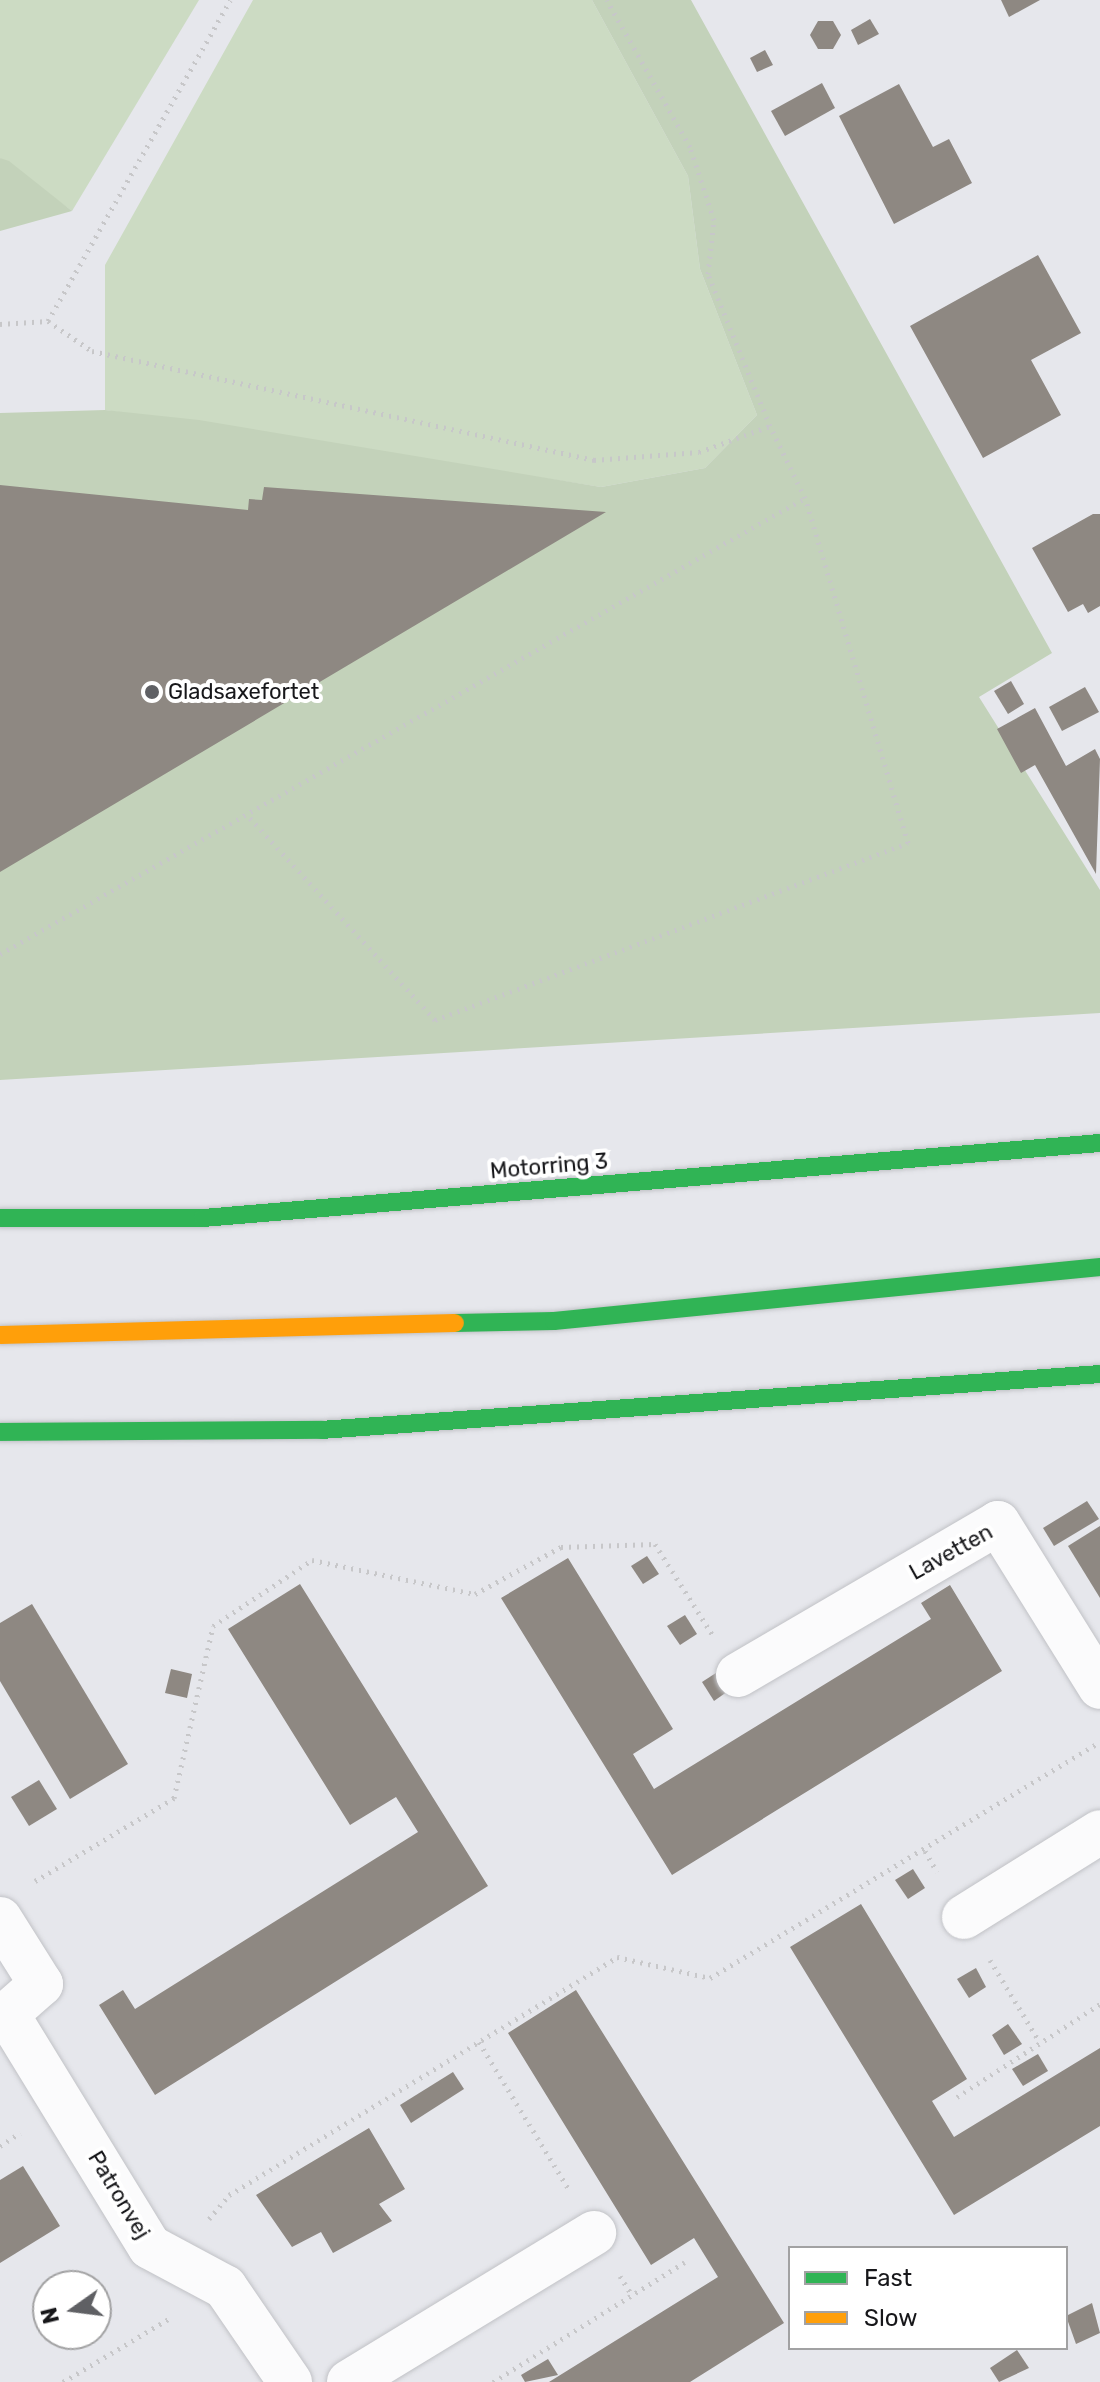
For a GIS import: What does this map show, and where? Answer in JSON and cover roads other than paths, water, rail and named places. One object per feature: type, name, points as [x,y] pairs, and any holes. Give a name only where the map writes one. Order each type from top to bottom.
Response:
[{"type":"highway","name":"Motorring 3","points":[[0,1218],[203,1218],[1100,1143]]},
{"type":"highway","points":[[16,1196],[203,1218]]},
{"type":"highway","points":[[0,1335],[554,1321],[1100,1267]]},
{"type":"highway","points":[[0,1432],[321,1430],[1100,1374]]},
{"type":"street","name":"Lavetten","points":[[738,1675],[998,1523],[1100,1687]]},
{"type":"street","points":[[964,1917],[1100,1832]]},
{"type":"street","name":"Patronvej","points":[[13,1902],[41,1984],[3,2016],[150,2247],[225,2287],[290,2382]]},
{"type":"street","points":[[349,2382],[594,2233]]},
{"type":"place","name":"Gladsaxefortet","points":[[152,692]]}]
